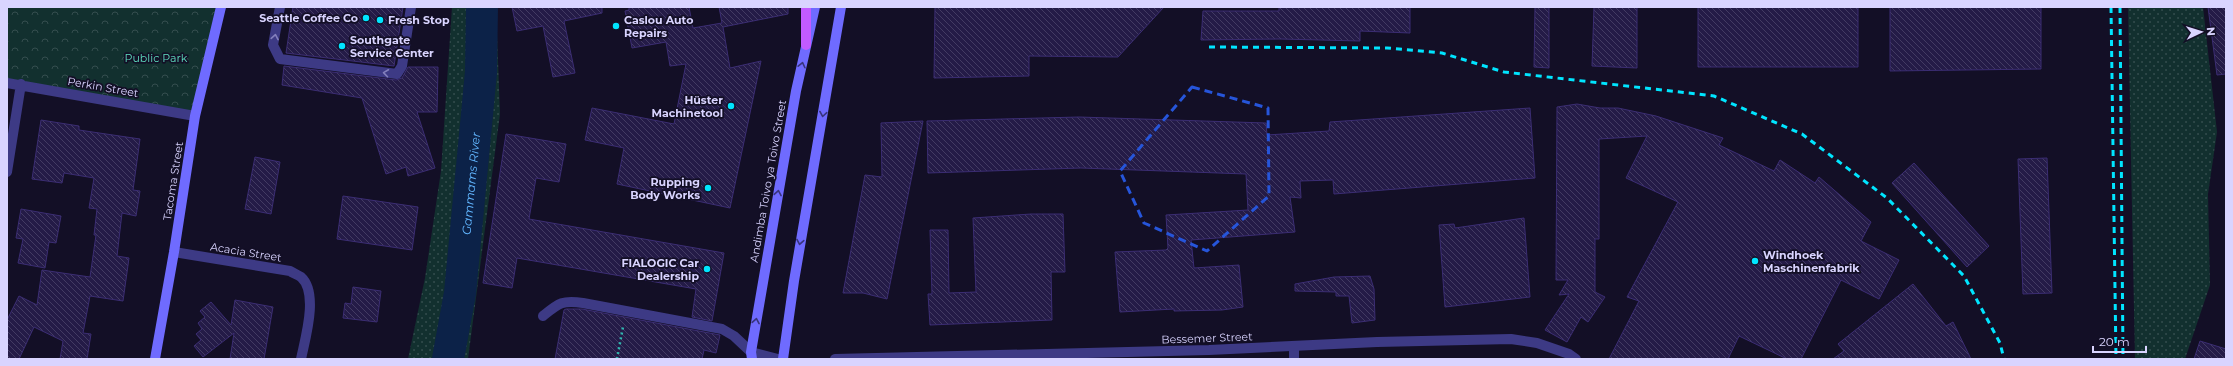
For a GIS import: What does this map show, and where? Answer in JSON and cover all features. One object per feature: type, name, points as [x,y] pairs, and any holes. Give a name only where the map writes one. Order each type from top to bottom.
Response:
[{"type":"main road","points":[[806,7],[806,45]]},
{"type":"street","name":"Tacoma Street","points":[[155,359],[174,252],[195,116],[221,7]]},
{"type":"street","points":[[280,7],[273,45],[280,59],[397,74],[402,66],[411,7]]},
{"type":"street","name":"Andimba Toivo ya Toivo Street","points":[[751,356],[796,91],[815,7]]},
{"type":"street","points":[[783,359],[794,280],[841,7]]},
{"type":"street","name":"Perkin Street","points":[[7,83],[21,84],[195,116]]},
{"type":"street","points":[[7,172],[21,84]]},
{"type":"street","name":"Acacia Street","points":[[174,252],[290,271],[301,278],[307,288],[310,305],[300,359]]},
{"type":"street","points":[[543,316],[558,303],[564,301],[583,303],[722,329],[734,336],[751,356],[778,359]]},
{"type":"street","name":"Bessemer Street","points":[[835,359],[1209,350],[1511,339],[1537,342],[1569,354],[1576,359]]},
{"type":"street","points":[[1294,346],[1294,359]]},
{"type":"path","points":[[617,359],[622,327]]},
{"type":"highlighted area","points":[[1192,87],[1268,108],[1269,196],[1207,251],[1144,223],[1120,171]]},
{"type":"green space","name":"Public Park","points":[[7,7],[221,7],[195,116],[7,83]]},
{"type":"green space","points":[[452,7],[496,7],[500,114],[468,359],[408,359],[425,278],[441,171]]},
{"type":"green space","points":[[2128,7],[2203,7],[2217,132],[2208,194],[2210,285],[2185,359],[2135,359]]},
{"type":"building","name":"Southgate Service Center","points":[[293,7],[403,7],[394,66],[286,53]]},
{"type":"building","points":[[512,7],[602,7],[602,13],[564,21],[575,73],[553,77],[543,26],[517,31]]},
{"type":"building","points":[[629,7],[689,7],[693,28],[722,23],[719,7],[788,7],[788,14],[723,27],[730,68],[761,61],[730,208],[617,184],[624,148],[585,140],[592,108],[674,124],[686,64],[670,66],[666,42],[632,48],[625,11],[629,10]]},
{"type":"building","points":[[935,7],[1164,7],[1118,57],[1029,56],[1029,76],[934,78]]},
{"type":"building","points":[[1279,7],[1410,7],[1410,33],[1360,31],[1360,41],[1280,39],[1201,40],[1203,11],[1279,11]]},
{"type":"building","points":[[1535,7],[1549,7],[1549,68],[1534,67]]},
{"type":"building","points":[[1594,7],[1637,7],[1637,68],[1592,66]]},
{"type":"building","points":[[1698,7],[1858,7],[1858,67],[1698,67]]},
{"type":"building","points":[[1890,7],[2041,7],[2041,69],[1890,71]]},
{"type":"building","points":[[2208,7],[2226,7],[2226,74],[2217,75]]},
{"type":"building","points":[[284,66],[396,80],[402,78],[408,67],[438,67],[437,112],[417,112],[435,168],[408,176],[406,167],[386,174],[362,98],[282,85]]},
{"type":"building","name":"Windhoek Maschinenfabrik","points":[[1577,104],[1600,108],[1618,108],[1656,116],[1723,138],[1719,145],[1774,171],[1780,160],[1815,183],[1819,177],[1871,222],[1861,241],[1899,260],[1879,299],[1841,280],[1801,359],[1787,359],[1739,336],[1728,359],[1609,359],[1639,301],[1627,297],[1678,202],[1626,178],[1647,136],[1599,139],[1599,239],[1595,239],[1595,292],[1605,297],[1588,322],[1581,317],[1567,342],[1545,330],[1569,294],[1559,295],[1568,280],[1556,280],[1557,107]]},
{"type":"building","points":[[1530,108],[1535,178],[1334,194],[1333,180],[1300,181],[1301,198],[1290,197],[1295,232],[1191,240],[1194,268],[1239,265],[1243,307],[1222,310],[1174,311],[1174,309],[1120,312],[1115,252],[1166,250],[1168,248],[1166,215],[1248,210],[1246,174],[1081,168],[928,173],[927,121],[1079,117],[1266,123],[1267,135],[1329,131],[1330,122]]},
{"type":"building","points":[[41,120],[79,126],[79,130],[140,139],[133,190],[140,191],[136,216],[122,213],[117,256],[129,258],[123,301],[90,296],[83,333],[91,334],[87,359],[60,359],[63,341],[34,327],[19,359],[7,359],[7,320],[19,296],[37,305],[42,270],[90,277],[96,235],[94,235],[97,209],[89,208],[94,178],[64,173],[62,183],[32,179]]},
{"type":"building","points":[[923,121],[887,299],[863,293],[843,293],[865,175],[882,177],[881,123]]},
{"type":"building","points":[[506,134],[566,144],[559,182],[536,178],[529,219],[724,253],[712,321],[692,317],[696,289],[517,258],[512,288],[483,283]]},
{"type":"building","points":[[255,157],[280,162],[271,214],[245,209]]},
{"type":"building","points":[[2047,158],[2052,293],[2023,294],[2018,159]]},
{"type":"building","points":[[1914,163],[1989,246],[1967,267],[1892,183]]},
{"type":"building","points":[[343,196],[418,207],[412,250],[337,239]]},
{"type":"building","points":[[21,209],[61,216],[56,243],[49,242],[45,268],[18,263],[23,239],[16,238]]},
{"type":"building","points":[[1031,214],[1063,214],[1065,272],[1051,272],[1052,320],[930,325],[928,294],[932,294],[930,230],[948,230],[949,293],[976,292],[973,218]]},
{"type":"building","points":[[1524,218],[1530,297],[1445,307],[1439,225],[1454,224],[1455,228]]},
{"type":"building","points":[[1370,276],[1374,289],[1375,320],[1352,323],[1349,296],[1336,296],[1336,292],[1295,291],[1295,284],[1334,277]]},
{"type":"building","points":[[1913,284],[1946,326],[1953,322],[1971,359],[1833,359],[1844,351],[1838,344]]},
{"type":"building","points":[[353,287],[381,291],[377,322],[343,318],[345,303],[351,304]]},
{"type":"building","points":[[235,300],[273,307],[264,359],[230,359],[234,333],[203,357],[194,346],[201,340],[196,334],[202,329],[198,323],[205,317],[200,311],[211,302],[231,325]]},
{"type":"building","points":[[582,309],[720,335],[716,353],[704,350],[702,359],[555,359],[564,310]]},
{"type":"building","points":[[2200,341],[2226,349],[2226,359],[2194,359]]},
{"type":"waterway","name":"Gammams River","points":[[448,359],[460,293],[481,72],[482,7]]},
{"type":"railway","points":[[2111,7],[2116,359]]},
{"type":"railway","points":[[2120,7],[2123,359]]},
{"type":"railway","points":[[1209,47],[1387,48],[1442,53],[1504,72],[1714,96],[1802,134],[1887,198],[1964,276],[2000,343],[2004,359]]},
{"type":"place","name":"Seattle Coffee Co","points":[[366,18]]},
{"type":"place","name":"Fresh Stop","points":[[380,20]]},
{"type":"place","name":"Caslou Auto Repairs","points":[[616,26]]},
{"type":"place","name":"Southgate Service Center","points":[[342,46]]},
{"type":"place","name":"Hüster Machinetool","points":[[731,106]]},
{"type":"place","name":"Rupping Body Works","points":[[708,188]]},
{"type":"place","name":"Windhoek Maschinenfabrik","points":[[1755,261]]},
{"type":"place","name":"FIALOGIC Car Dealership","points":[[707,269]]}]
